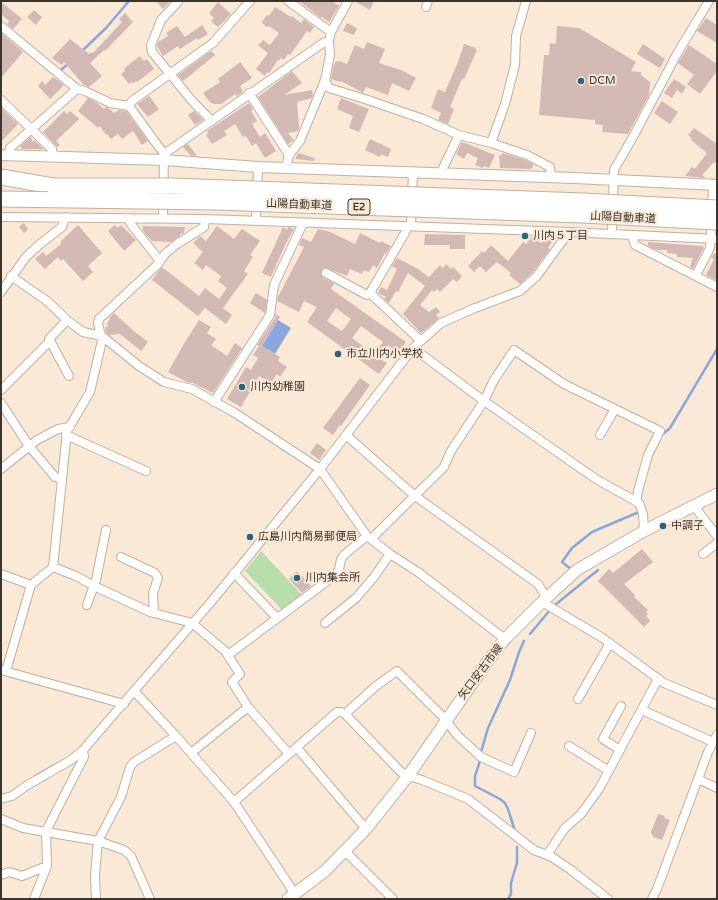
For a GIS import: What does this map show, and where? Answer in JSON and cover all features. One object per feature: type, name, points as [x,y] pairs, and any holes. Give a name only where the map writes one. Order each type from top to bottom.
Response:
[{"type":"highway","points":[[1,177],[53,186]]},
{"type":"highway","name":"山陽自動車道","points":[[1,185],[180,186],[583,201],[717,208]]},
{"type":"highway","name":"山陽自動車道","points":[[1,198],[239,203],[582,215],[717,222]]},
{"type":"main road","name":"矢口安古市線","points":[[291,896],[325,871],[366,829],[408,776],[487,662],[505,639],[544,599],[577,570],[644,530],[717,494]]},
{"type":"street","points":[[177,1],[178,2],[161,20],[151,45],[152,52],[193,102],[212,121]]},
{"type":"street","points":[[129,106],[132,101],[213,43],[250,1]]},
{"type":"street","points":[[288,1],[331,32]]},
{"type":"street","points":[[286,168],[290,155],[300,141],[324,80],[330,55],[329,41],[331,32],[348,1]]},
{"type":"street","points":[[492,143],[516,65],[516,36],[526,1]]},
{"type":"street","points":[[612,234],[614,170],[678,52],[709,1]]},
{"type":"street","points":[[1,26],[77,89],[85,91],[110,103],[129,106],[164,157],[163,218]]},
{"type":"street","points":[[164,157],[249,93],[323,43],[329,41]]},
{"type":"street","points":[[324,80],[329,88],[423,119],[460,136],[492,143],[527,155],[550,167],[551,177]]},
{"type":"street","points":[[4,155],[77,89]]},
{"type":"street","points":[[249,93],[290,155]]},
{"type":"street","points":[[1,100],[52,149],[53,156]]},
{"type":"street","points":[[442,174],[443,168],[460,136]]},
{"type":"street","points":[[4,155],[164,157],[258,167],[551,177],[715,185],[714,239],[696,275]]},
{"type":"street","points":[[256,221],[258,167]]},
{"type":"street","points":[[370,293],[408,226],[413,172]]},
{"type":"street","points":[[1,217],[163,218],[303,222],[714,239]]},
{"type":"street","points":[[1,292],[26,257],[62,226],[65,217]]},
{"type":"street","points":[[129,218],[130,223],[160,260]]},
{"type":"street","points":[[124,704],[3,670],[31,585],[53,567],[66,435],[90,392],[102,342],[102,336],[98,323],[99,319],[156,266],[166,253],[177,244],[204,227],[205,219]]},
{"type":"street","points":[[214,402],[270,315],[274,285],[303,222]]},
{"type":"street","points":[[1,799],[12,796],[26,786],[71,760],[83,750],[124,704],[320,469],[413,348],[441,323],[520,291],[536,276],[569,232]]},
{"type":"street","points":[[632,236],[635,245],[717,287]]},
{"type":"street","points":[[326,273],[367,295],[370,293]]},
{"type":"street","points":[[11,276],[46,301],[67,320],[84,332],[102,336],[139,366],[164,382],[192,389],[235,413],[320,469],[369,538],[418,572],[505,639]]},
{"type":"street","points":[[370,293],[421,341]]},
{"type":"street","points":[[1,390],[50,341],[49,339],[67,320]]},
{"type":"street","points":[[50,341],[69,376]]},
{"type":"street","points":[[413,348],[596,479],[639,503],[643,514],[644,530]]},
{"type":"street","points":[[228,655],[334,576],[339,570],[345,554],[369,538],[444,468],[451,451],[514,350],[564,384],[660,431],[648,455],[636,502]]},
{"type":"street","points":[[1,405],[29,446],[56,477],[61,479]]},
{"type":"street","points":[[600,435],[615,409]]},
{"type":"street","points":[[1,469],[29,446],[58,429],[70,426]]},
{"type":"street","points":[[66,435],[146,471]]},
{"type":"street","points":[[346,435],[415,496],[538,584],[544,599],[610,643],[664,683],[717,705]]},
{"type":"street","points":[[694,506],[717,536]]},
{"type":"street","points":[[87,605],[94,586],[106,530]]},
{"type":"street","points":[[703,554],[717,542]]},
{"type":"street","points":[[325,623],[356,598],[374,577],[390,554]]},
{"type":"street","points":[[120,557],[155,573],[158,578],[153,593],[154,613]]},
{"type":"street","points":[[53,567],[76,576],[94,586],[154,613],[192,623],[228,655],[240,674],[232,682],[248,707],[289,754]]},
{"type":"street","points":[[234,573],[277,618]]},
{"type":"street","points":[[1,574],[31,585]]},
{"type":"street","points":[[578,699],[610,643]]},
{"type":"street","points":[[345,714],[376,686],[397,671],[446,720],[457,735],[481,757],[514,772],[531,733]]},
{"type":"street","points":[[547,855],[565,828],[581,814],[599,789],[658,679]]},
{"type":"street","points":[[134,691],[234,802],[291,896]]},
{"type":"street","points":[[620,706],[603,739],[620,750]]},
{"type":"street","points":[[191,753],[248,707]]},
{"type":"street","points":[[642,710],[715,739],[698,779],[653,899]]},
{"type":"street","points":[[234,802],[337,712],[341,712],[345,714],[401,772],[468,799],[534,850],[547,855],[571,870],[597,896],[608,899]]},
{"type":"street","points":[[96,899],[95,875],[98,841],[121,796],[130,767],[134,762],[176,736]]},
{"type":"street","points":[[569,746],[609,772]]},
{"type":"street","points":[[296,748],[366,829]]},
{"type":"street","points":[[34,899],[47,866],[46,831],[84,757],[83,750]]},
{"type":"street","points":[[698,779],[717,788]]},
{"type":"street","points":[[1,819],[23,828],[98,841],[124,850],[131,856],[150,899]]},
{"type":"street","points":[[345,851],[393,899]]},
{"type":"street","points":[[1,875],[9,872],[22,876],[47,866]]},
{"type":"green space","points":[[261,551],[304,597],[284,612],[245,571]]},
{"type":"water","points":[[278,320],[291,328],[275,354],[262,346]]},
{"type":"building","points":[[156,1],[171,1],[163,9]]},
{"type":"building","points":[[299,1],[332,1],[339,6],[329,22],[322,17],[321,18]]},
{"type":"building","points":[[354,1],[374,1],[370,10]]},
{"type":"building","points":[[1,2],[22,19],[13,29],[7,24],[9,21],[1,14]]},
{"type":"building","points":[[218,2],[231,14],[218,27],[211,21],[214,18],[209,13]]},
{"type":"building","points":[[275,7],[291,17],[292,16],[301,23],[304,19],[314,27],[310,33],[307,31],[290,55],[288,54],[284,60],[281,58],[279,61],[278,60],[269,73],[267,72],[265,76],[256,69],[268,53],[258,45],[263,40],[270,45],[279,33],[269,26],[266,27],[262,22],[267,15],[269,16]]},
{"type":"building","points":[[34,10],[42,17],[36,25],[27,17]]},
{"type":"building","points":[[125,13],[133,22],[105,51],[104,50],[90,63],[102,76],[89,87],[84,85],[64,62],[62,65],[52,58],[70,39],[89,54],[92,52],[93,53],[122,22],[119,19]]},
{"type":"building","points":[[706,18],[717,25],[717,43],[697,31]]},
{"type":"building","points":[[347,23],[357,28],[354,35],[343,31]]},
{"type":"building","points":[[202,25],[208,34],[198,40],[197,38],[180,49],[178,46],[163,56],[157,46],[158,42],[168,36],[166,33],[177,26],[185,37]]},
{"type":"building","points":[[557,26],[579,28],[636,62],[631,71],[641,72],[641,75],[650,82],[649,95],[628,134],[602,132],[603,125],[595,124],[595,120],[539,115],[544,55],[549,55],[550,43],[556,44]]},
{"type":"building","points":[[1,33],[23,52],[1,78]]},
{"type":"building","points":[[367,42],[385,49],[379,63],[401,70],[416,78],[409,91],[392,83],[388,95],[366,87],[363,93],[341,81],[331,79],[333,67],[336,61],[347,64],[355,45],[364,49]]},
{"type":"building","points":[[464,44],[476,48],[475,49],[477,50],[450,107],[454,109],[448,124],[438,120],[441,113],[431,108],[438,89],[445,92]]},
{"type":"building","points":[[643,44],[665,59],[660,68],[637,54]]},
{"type":"building","points":[[689,45],[717,64],[717,71],[700,94],[687,84],[694,75],[678,63]]},
{"type":"building","points":[[211,51],[215,55],[183,81],[178,75]]},
{"type":"building","points":[[140,56],[144,61],[147,59],[154,69],[137,82],[132,82],[129,84],[121,74],[125,71],[124,69],[127,66]]},
{"type":"building","points":[[240,62],[252,78],[240,86],[243,92],[237,96],[235,94],[221,104],[213,104],[210,102],[203,93],[220,82],[218,79]]},
{"type":"building","points":[[292,71],[302,83],[284,95],[312,90],[313,95],[312,98],[297,102],[299,128],[298,131],[288,133],[294,140],[288,144],[258,97]]},
{"type":"building","points":[[53,77],[64,85],[50,99],[38,86],[42,81],[45,85]]},
{"type":"building","points":[[674,79],[686,87],[682,94],[677,90],[672,98],[664,93]]},
{"type":"building","points":[[149,96],[159,109],[148,117],[137,104]]},
{"type":"building","points":[[88,98],[104,109],[106,107],[114,113],[119,110],[126,111],[148,141],[142,145],[133,131],[122,139],[118,134],[111,139],[107,134],[106,135],[100,126],[98,128],[78,111]]},
{"type":"building","points":[[341,98],[369,109],[359,132],[349,128],[353,116],[337,109]]},
{"type":"building","points":[[662,101],[678,112],[670,124],[654,113]]},
{"type":"building","points":[[249,103],[253,110],[251,111],[257,121],[252,124],[260,137],[265,133],[276,151],[265,158],[256,143],[252,146],[246,136],[243,137],[235,124],[224,131],[227,135],[212,144],[206,135],[208,134],[207,131]]},
{"type":"building","points":[[1,108],[18,124],[1,142]]},
{"type":"building","points":[[64,111],[67,114],[70,111],[79,119],[56,141],[60,145],[57,147],[43,132]]},
{"type":"building","points":[[194,111],[203,120],[195,125],[188,115]]},
{"type":"building","points":[[694,128],[717,144],[717,164],[714,162],[702,175],[705,178],[685,176],[692,167],[695,169],[707,153],[691,140],[692,139],[688,135]]},
{"type":"building","points":[[31,137],[32,142],[34,140],[44,149],[22,149],[20,146]]},
{"type":"building","points":[[370,139],[391,149],[388,157],[381,154],[380,157],[365,150]]},
{"type":"building","points":[[462,142],[495,155],[489,168],[484,166],[483,168],[475,165],[478,158],[467,153],[464,159],[456,154]]},
{"type":"building","points":[[188,144],[197,156],[190,155],[183,147]]},
{"type":"building","points":[[298,153],[315,158],[314,161],[295,159]]},
{"type":"building","points":[[503,153],[525,160],[533,164],[533,167],[530,169],[500,168],[499,155],[501,156]]},
{"type":"building","points":[[24,223],[28,229],[24,233],[19,227]]},
{"type":"building","points":[[78,225],[102,253],[88,266],[93,272],[83,281],[63,259],[61,261],[58,257],[45,269],[35,259],[43,252],[46,256],[61,244],[61,241]]},
{"type":"building","points":[[115,225],[117,228],[121,225],[136,240],[124,251],[108,231]]},
{"type":"building","points":[[143,226],[185,227],[184,233],[180,234],[180,236],[171,242],[152,241],[143,231]]},
{"type":"building","points":[[217,226],[234,239],[242,229],[260,241],[250,255],[253,257],[244,271],[248,274],[223,308],[232,315],[226,324],[205,308],[198,316],[152,280],[162,267],[199,296],[205,288],[219,299],[227,288],[218,281],[221,276],[206,265],[203,270],[194,263],[203,252],[193,243],[200,236],[206,241]]},
{"type":"building","points":[[283,227],[287,230],[288,227],[294,229],[285,245],[271,277],[262,273]]},
{"type":"building","points":[[318,229],[330,232],[355,244],[360,233],[380,243],[381,241],[391,246],[386,254],[385,253],[377,268],[373,265],[369,272],[364,270],[362,274],[350,269],[347,276],[326,268],[323,269],[321,273],[323,278],[334,283],[331,289],[406,342],[398,353],[388,345],[379,358],[387,363],[379,374],[307,322],[317,307],[304,301],[299,312],[277,301],[304,247],[299,245],[302,238],[311,242]],"holes":[[[336,308],[351,319],[342,331],[327,321]],[[361,326],[383,342],[374,354],[352,338]]]},
{"type":"building","points":[[425,234],[465,235],[465,249],[450,249],[450,245],[424,245]]},
{"type":"building","points":[[532,237],[541,243],[546,237],[552,242],[548,248],[550,249],[532,273],[520,284],[509,275],[511,273],[497,262],[486,272],[480,266],[474,272],[468,266],[482,251],[484,253],[491,245],[508,261],[523,242],[526,244]]},
{"type":"building","points":[[648,242],[704,247],[693,269],[690,267],[693,258],[677,257],[677,254],[667,253],[667,250],[657,250],[648,246]]},
{"type":"building","points":[[714,253],[717,253],[717,281],[706,275],[714,259],[711,258]]},
{"type":"building","points":[[397,258],[418,269],[429,277],[440,265],[443,268],[446,264],[451,269],[453,267],[462,276],[457,282],[453,279],[440,292],[437,289],[434,292],[432,290],[420,305],[429,312],[436,307],[440,312],[436,315],[439,318],[421,333],[403,314],[425,286],[408,273],[398,292],[396,291],[389,303],[384,299],[386,297],[378,293],[381,287],[387,290],[397,269],[392,266]]},
{"type":"building","points":[[256,293],[267,300],[265,313],[250,303]]},
{"type":"building","points":[[114,313],[148,342],[141,351],[120,334],[109,335],[106,332],[105,327],[108,327],[107,323],[110,319],[109,318]]},
{"type":"building","points":[[276,314],[280,317],[262,346],[280,357],[278,361],[287,367],[280,377],[277,374],[271,383],[259,376],[241,407],[227,399],[246,367],[251,370],[258,358],[253,355],[259,346],[257,345],[275,318]]},
{"type":"building","points":[[199,320],[211,327],[207,333],[216,339],[211,345],[227,356],[235,343],[242,348],[213,393],[168,372]]},
{"type":"building","points":[[360,378],[370,385],[333,435],[323,428]]},
{"type":"building","points":[[317,443],[326,450],[319,460],[310,453]]},
{"type":"building","points":[[642,549],[653,562],[624,584],[635,595],[634,597],[648,610],[646,612],[648,614],[646,616],[650,621],[644,627],[598,581],[609,569],[613,573]]},
{"type":"building","points":[[297,571],[311,586],[302,593],[289,579]]},
{"type":"building","points":[[658,814],[665,816],[664,818],[670,820],[662,840],[653,837],[651,832]]},
{"type":"waterway","points":[[81,52],[106,28],[129,1]]},
{"type":"waterway","points":[[61,72],[60,71],[69,63]]},
{"type":"waterway","points":[[663,434],[670,428],[717,349]]},
{"type":"waterway","points":[[571,569],[562,562],[572,548],[592,532],[639,512]]},
{"type":"waterway","points":[[555,605],[598,570]]},
{"type":"waterway","points":[[530,634],[550,610]]},
{"type":"waterway","points":[[481,752],[488,728],[510,680],[524,641]]},
{"type":"waterway","points":[[35,776],[62,761]]},
{"type":"waterway","points":[[480,761],[475,776],[475,786],[505,803],[514,828]]},
{"type":"waterway","points":[[508,899],[511,894],[511,883],[517,863],[517,847]]},
{"type":"place","name":"DCM","points":[[581,81]]},
{"type":"place","name":"川内５丁目","points":[[525,236]]},
{"type":"place","name":"市立川内小学校","points":[[338,354]]},
{"type":"place","name":"川内幼稚園","points":[[242,387]]},
{"type":"place","name":"中調子","points":[[663,526]]},
{"type":"place","name":"広島川内簡易郵便局","points":[[250,537]]},
{"type":"place","name":"川内集会所","points":[[297,578]]}]
